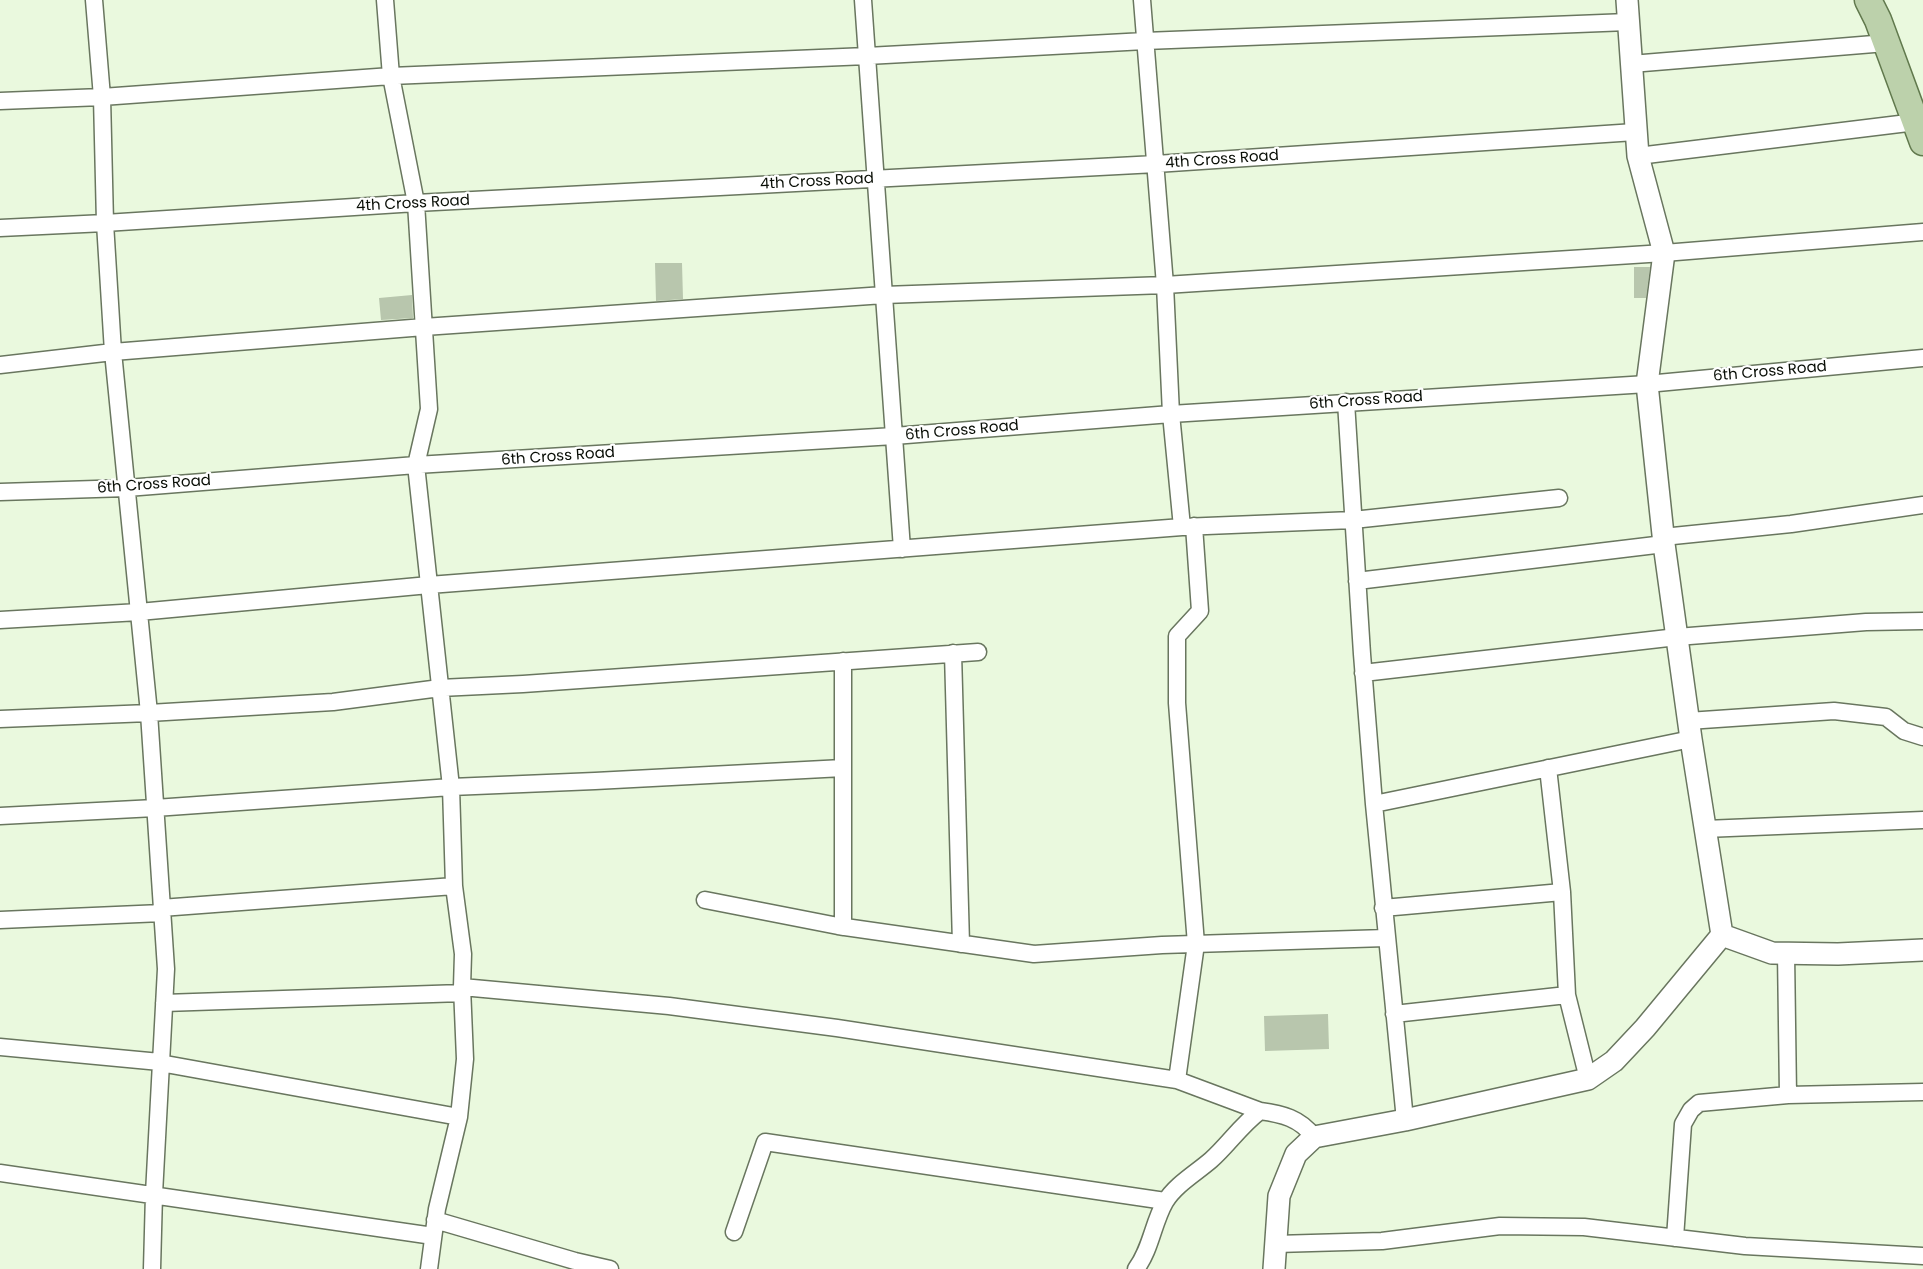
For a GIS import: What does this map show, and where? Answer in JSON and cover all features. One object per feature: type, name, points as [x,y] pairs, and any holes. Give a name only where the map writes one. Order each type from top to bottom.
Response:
[{"type":"main road","points":[[1868,0],[1919,132]]},
{"type":"street","points":[[94,0],[102,97],[105,224],[113,352],[149,713],[166,969],[160,1062],[152,1269]]},
{"type":"street","points":[[385,0],[391,76],[416,203],[429,409],[416,465],[451,787],[454,886],[463,954],[462,990],[465,1059],[459,1117],[434,1228],[429,1269]]},
{"type":"street","points":[[863,0],[902,549]]},
{"type":"street","points":[[1142,0],[1165,285],[1171,414],[1200,611],[1177,636],[1178,703],[1196,944],[1177,1080]]},
{"type":"street","points":[[1274,1269],[1279,1196],[1296,1154],[1314,1137],[1405,1120],[1588,1079],[1614,1061],[1645,1028],[1722,935],[1663,541],[1647,384],[1664,252],[1638,156],[1627,0]]},
{"type":"street","points":[[0,101],[102,97],[391,76],[867,56],[1145,41],[1628,22]]},
{"type":"street","points":[[1631,64],[1886,43]]},
{"type":"street","name":"4th Cross Road","points":[[0,228],[105,224],[416,203],[1156,164],[1635,132]]},
{"type":"street","points":[[1638,156],[1919,132]]},
{"type":"street","points":[[0,366],[113,352],[424,327],[884,295],[1165,285],[1664,252],[1923,232]]},
{"type":"street","name":"6th Cross Road","points":[[0,492],[127,488],[416,465],[894,436],[1171,414],[1647,384],[1923,358]]},
{"type":"street","points":[[1346,402],[1363,673],[1383,908],[1405,1120]]},
{"type":"street","points":[[0,620],[139,612],[429,586],[1188,526],[1353,520],[1559,498]]},
{"type":"street","points":[[1357,581],[1923,505]]},
{"type":"street","points":[[1363,673],[1677,637],[1866,622],[1923,621]]},
{"type":"street","points":[[0,719],[149,713],[334,702],[440,688],[532,684],[978,652]]},
{"type":"street","points":[[953,654],[961,944]]},
{"type":"street","points":[[843,661],[843,926]]},
{"type":"street","points":[[1374,804],[1548,768],[1690,730],[1834,711],[1886,717],[1904,731],[1923,737]]},
{"type":"street","points":[[0,816],[155,808],[451,787],[843,768]]},
{"type":"street","points":[[1548,768],[1562,892],[1567,995],[1588,1079]]},
{"type":"street","points":[[1705,829],[1923,820]]},
{"type":"street","points":[[0,920],[162,911],[454,886]]},
{"type":"street","points":[[1383,908],[1562,892]]},
{"type":"street","points":[[705,900],[843,926],[1034,954],[1196,944],[1386,938]]},
{"type":"street","points":[[1722,935],[1772,953],[1838,954],[1923,950]]},
{"type":"street","points":[[1786,954],[1788,1095]]},
{"type":"street","points":[[164,1003],[462,990],[668,1006],[837,1028],[1177,1080],[1260,1111],[1282,1114],[1308,1129],[1314,1137]]},
{"type":"street","points":[[1394,1014],[1567,995]]},
{"type":"street","points":[[0,1047],[160,1062],[459,1117]]},
{"type":"street","points":[[1675,1238],[1683,1124],[1690,1110],[1699,1104],[1788,1095],[1923,1092]]},
{"type":"street","points":[[1136,1269],[1149,1247],[1165,1201],[1177,1188],[1212,1159],[1248,1120],[1260,1111]]},
{"type":"street","points":[[734,1232],[765,1142],[1165,1201]]},
{"type":"street","points":[[0,1173],[434,1228],[610,1269]]},
{"type":"street","points":[[1276,1244],[1382,1241],[1500,1226],[1584,1227],[1745,1246],[1923,1256]]},
{"type":"building","points":[[655,263],[682,263],[683,299],[656,301]]},
{"type":"building","points":[[1634,267],[1650,267],[1646,298],[1634,298]]},
{"type":"building","points":[[412,295],[413,318],[381,320],[379,298]]},
{"type":"building","points":[[1328,1014],[1329,1049],[1265,1051],[1264,1016]]}]
